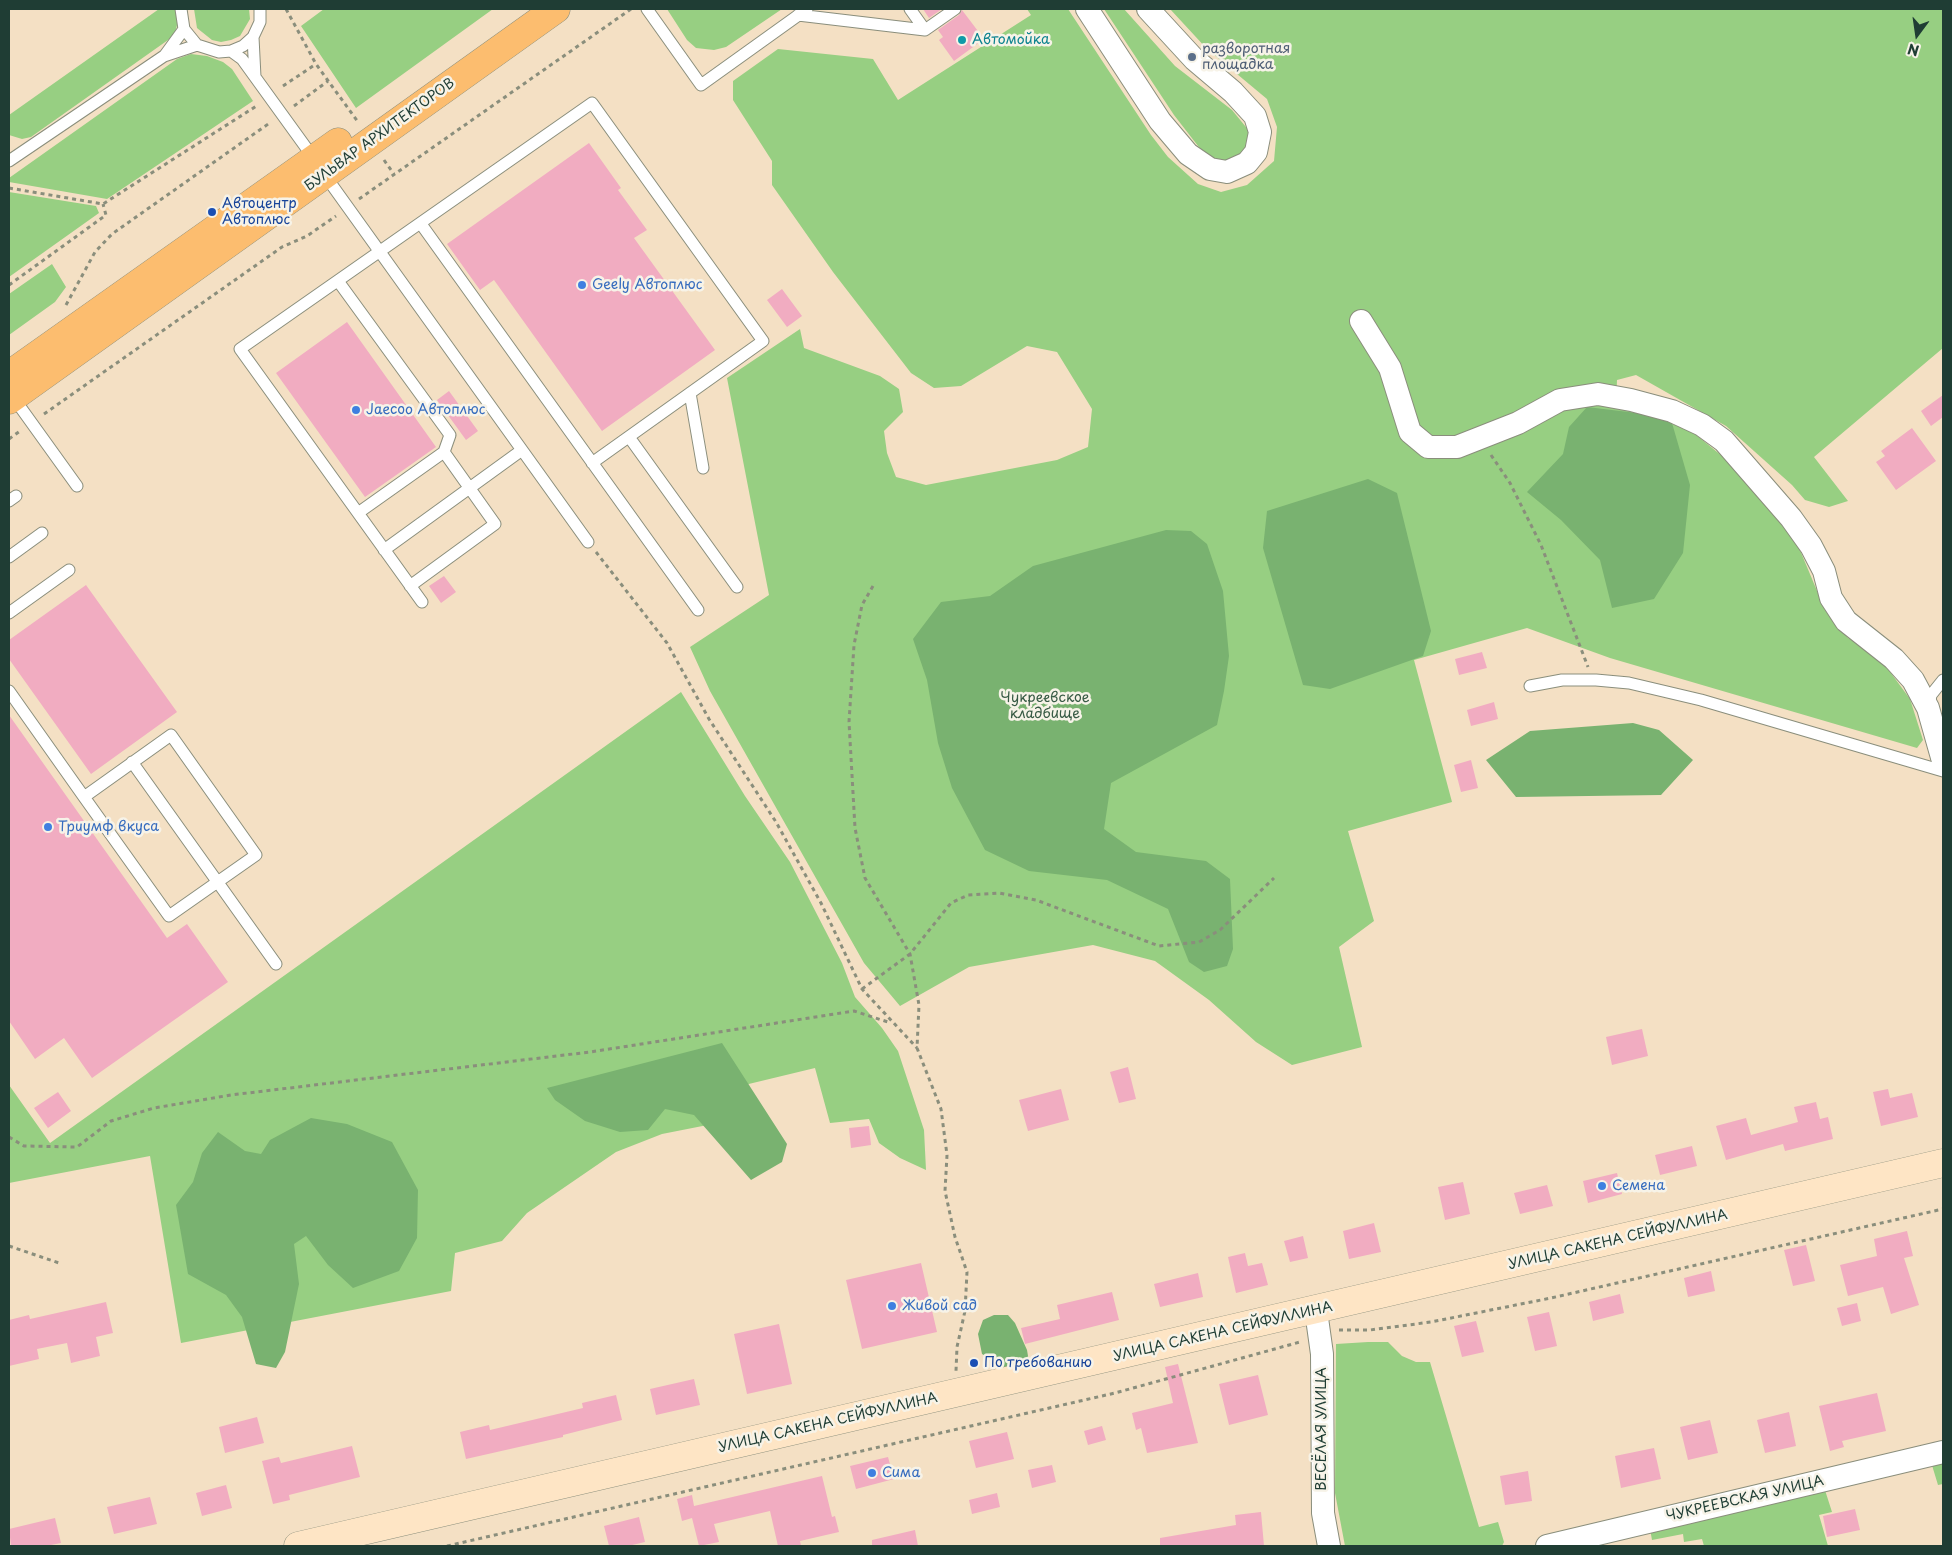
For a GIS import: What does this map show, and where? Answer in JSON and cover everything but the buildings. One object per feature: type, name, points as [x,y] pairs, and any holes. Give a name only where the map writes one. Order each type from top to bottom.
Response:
[{"type":"main road","name":"БУЛЬВАР АРХИТЕКТОРОВ","points":[[366,134],[527,9]]},
{"type":"main road","name":"БУЛЬВАР АРХИТЕКТОРОВ","points":[[10,391],[366,134],[556,9]]},
{"type":"main road","name":"УЛИЦА САКЕНА СЕЙФУЛЛИНА","points":[[298,1546],[953,1394],[1319,1324],[1943,1163]]},
{"type":"street","points":[[1087,9],[1160,121],[1188,154],[1210,169],[1227,172],[1247,163],[1256,152],[1260,132],[1255,116],[1233,92],[1194,59],[1148,9]]},
{"type":"street","points":[[1361,321],[1390,368],[1410,432],[1428,447],[1457,447],[1518,423],[1560,400],[1598,394],[1631,400],[1672,411],[1702,425],[1724,441],[1791,518],[1811,546],[1824,571],[1831,598],[1846,621],[1894,659],[1912,680],[1928,708],[1943,760]]},
{"type":"street","name":"ВЕСЁЛАЯ УЛИЦА","points":[[1319,1324],[1322,1505],[1329,1546]]},
{"type":"street","name":"ЧУКРЕЕВСКАЯ УЛИЦА","points":[[1547,1546],[1943,1452]]},
{"type":"lane","points":[[181,9],[184,29],[197,45],[207,50],[230,51],[243,46],[253,36],[260,22],[260,9]]},
{"type":"lane","points":[[647,9],[701,85],[803,12],[925,30],[955,9]]},
{"type":"lane","points":[[910,9],[925,30]]},
{"type":"lane","points":[[164,56],[184,29]]},
{"type":"lane","points":[[253,36],[255,77]]},
{"type":"lane","points":[[9,160],[164,56],[197,45]]},
{"type":"lane","points":[[230,51],[242,59],[588,542]]},
{"type":"lane","points":[[422,602],[240,350],[592,103],[763,341],[592,463]]},
{"type":"lane","points":[[421,224],[698,610]]},
{"type":"lane","points":[[338,281],[450,435],[444,452],[358,513]]},
{"type":"lane","points":[[10,391],[77,486]]},
{"type":"lane","points":[[690,393],[703,468]]},
{"type":"lane","points":[[629,437],[736,587]]},
{"type":"lane","points":[[384,550],[522,450]]},
{"type":"lane","points":[[410,586],[496,524],[444,452]]},
{"type":"lane","points":[[9,557],[42,533]]},
{"type":"lane","points":[[9,612],[69,570]]},
{"type":"lane","points":[[1530,686],[1562,680],[1596,680],[1629,683],[1701,700],[1943,771]]},
{"type":"lane","points":[[1928,708],[1931,695],[1943,680]]},
{"type":"lane","points":[[9,691],[84,797],[169,916],[256,854],[171,735],[84,797]]},
{"type":"lane","points":[[132,762],[276,964]]},
{"type":"path","points":[[286,9],[316,64],[394,174],[631,9]]},
{"type":"path","points":[[283,86],[316,64]]},
{"type":"path","points":[[9,188],[103,204],[258,104]]},
{"type":"path","points":[[61,309],[67,304],[77,288],[96,252],[112,234],[242,143]]},
{"type":"path","points":[[9,285],[106,215],[103,204]]},
{"type":"path","points":[[9,438],[282,247],[307,236]]},
{"type":"path","points":[[1478,439],[1493,457],[1510,483],[1537,536],[1585,662],[1596,680]]},
{"type":"path","points":[[588,542],[667,643],[709,719],[776,822],[821,903],[862,989],[891,1023],[917,1048]]},
{"type":"path","points":[[874,586],[862,605],[854,645],[849,722],[855,828],[865,878],[910,954],[919,1005],[917,1048],[941,1109],[947,1154],[945,1191],[955,1237],[967,1272],[965,1311],[957,1347],[953,1394]]},
{"type":"path","points":[[862,989],[910,954],[951,903],[968,895],[999,893],[1036,900],[1159,946],[1199,942],[1220,930],[1274,878]]},
{"type":"path","points":[[9,1136],[24,1146],[77,1146],[111,1121],[154,1108],[231,1095],[590,1052],[854,1011],[891,1023]]},
{"type":"path","points":[[447,1546],[1116,1394],[1319,1324],[1334,1330],[1370,1330],[1431,1322],[1551,1298],[1943,1208]]},
{"type":"path","points":[[9,1246],[62,1264]]},
{"type":"green space","points":[[159,9],[177,9],[175,33],[168,40],[31,137],[22,139],[9,135],[9,115]]},
{"type":"green space","points":[[194,9],[249,9],[250,19],[240,36],[221,42],[212,40],[197,28]]},
{"type":"green space","points":[[324,9],[493,9],[356,108],[301,26]]},
{"type":"green space","points":[[667,9],[782,9],[726,47],[714,50],[696,48],[687,40]]},
{"type":"green space","name":"Чукреевское кладбище","points":[[1027,9],[1068,9],[1151,135],[1168,157],[1198,184],[1221,192],[1247,185],[1274,161],[1277,127],[1267,99],[1207,49],[1170,9],[1943,9],[1943,348],[1814,457],[1848,501],[1829,507],[1805,500],[1792,485],[1726,426],[1636,375],[1617,380],[1616,405],[1690,430],[1727,460],[1797,543],[1825,610],[1848,638],[1877,654],[1910,699],[1923,740],[1917,748],[1610,658],[1527,628],[1414,660],[1452,802],[1348,831],[1374,921],[1339,947],[1362,1047],[1292,1065],[1256,1042],[1209,1000],[1155,961],[1093,945],[969,967],[900,1006],[864,963],[710,691],[690,647],[769,595],[727,378],[800,329],[804,348],[880,376],[899,389],[903,412],[884,431],[887,453],[896,477],[926,485],[1057,460],[1088,447],[1092,409],[1057,352],[1027,346],[961,386],[934,388],[911,373],[833,272],[772,185],[772,161],[733,100],[733,81],[778,49],[873,59],[898,100],[1031,15]]},
{"type":"green space","points":[[1104,9],[1124,9],[1175,66],[1232,110],[1250,132],[1244,152],[1233,161],[1222,161],[1205,155],[1174,115]]},
{"type":"green space","points":[[191,54],[207,56],[223,62],[232,69],[253,101],[107,199],[9,182],[9,178],[177,59]]},
{"type":"green space","points":[[9,192],[96,206],[99,213],[9,277]]},
{"type":"green space","points":[[52,264],[66,287],[55,302],[9,335],[9,294]]},
{"type":"green space","points":[[1587,407],[1645,414],[1672,423],[1690,485],[1683,553],[1654,599],[1612,608],[1600,560],[1561,520],[1527,492],[1563,454],[1569,427]]},
{"type":"green space","points":[[1368,479],[1397,493],[1431,631],[1423,656],[1330,689],[1303,685],[1263,548],[1267,511]]},
{"type":"green space","name":"Чукреевское кладбище","points":[[1166,530],[1191,531],[1207,544],[1223,591],[1229,656],[1217,725],[1111,783],[1104,829],[1136,852],[1206,861],[1230,879],[1233,949],[1227,966],[1204,972],[1189,962],[1168,909],[1107,880],[1029,871],[985,850],[952,788],[938,743],[927,680],[913,639],[941,602],[990,596],[1033,566]]},
{"type":"green space","points":[[681,692],[745,796],[790,862],[842,963],[855,997],[882,1028],[898,1051],[924,1130],[926,1170],[900,1158],[879,1143],[869,1119],[830,1123],[815,1068],[728,1089],[738,1119],[662,1134],[616,1152],[527,1213],[502,1241],[455,1253],[451,1291],[181,1343],[150,1156],[9,1183],[9,1085],[50,1143]]},
{"type":"green space","points":[[1633,723],[1659,730],[1693,760],[1661,795],[1516,797],[1486,760],[1530,731]]},
{"type":"green space","points":[[722,1043],[787,1144],[782,1162],[751,1180],[694,1115],[665,1109],[648,1130],[620,1132],[585,1121],[555,1100],[547,1088]]},
{"type":"green space","points":[[311,1118],[347,1124],[392,1142],[418,1190],[417,1238],[399,1271],[353,1288],[328,1265],[306,1236],[294,1244],[299,1284],[285,1352],[276,1368],[256,1364],[242,1317],[226,1295],[188,1274],[176,1205],[193,1182],[202,1153],[218,1132],[245,1151],[261,1154],[270,1140]]},
{"type":"green space","points":[[994,1315],[1008,1315],[1015,1323],[1027,1350],[1028,1356],[1025,1362],[1006,1368],[982,1354],[978,1334],[983,1320]]},
{"type":"green space","points":[[1388,1342],[1402,1356],[1416,1362],[1430,1362],[1479,1527],[1498,1522],[1504,1542],[1502,1546],[1345,1546],[1335,1493],[1336,1344]]},
{"type":"green space","points":[[1943,1459],[1943,1484],[1938,1485],[1931,1462]]},
{"type":"green space","points":[[1824,1487],[1832,1512],[1819,1515],[1828,1546],[1704,1546],[1702,1539],[1684,1542],[1683,1534],[1652,1540],[1650,1529]]},
{"type":"place","name":"Автомойка","points":[[962,40]]},
{"type":"place","name":"разворотная площадка","points":[[1192,57]]},
{"type":"place","name":"Автоцентр Автоплюс","points":[[212,212]]},
{"type":"place","name":"Geely Автоплюс","points":[[582,285]]},
{"type":"place","name":"Jaecoo Автоплюс","points":[[356,410]]},
{"type":"place","name":"Триумф вкуса","points":[[48,827]]},
{"type":"place","name":"Семена","points":[[1602,1186]]},
{"type":"place","name":"Живой сад","points":[[892,1306]]},
{"type":"place","name":"По требованию","points":[[974,1363]]},
{"type":"place","name":"Сима","points":[[872,1473]]}]
